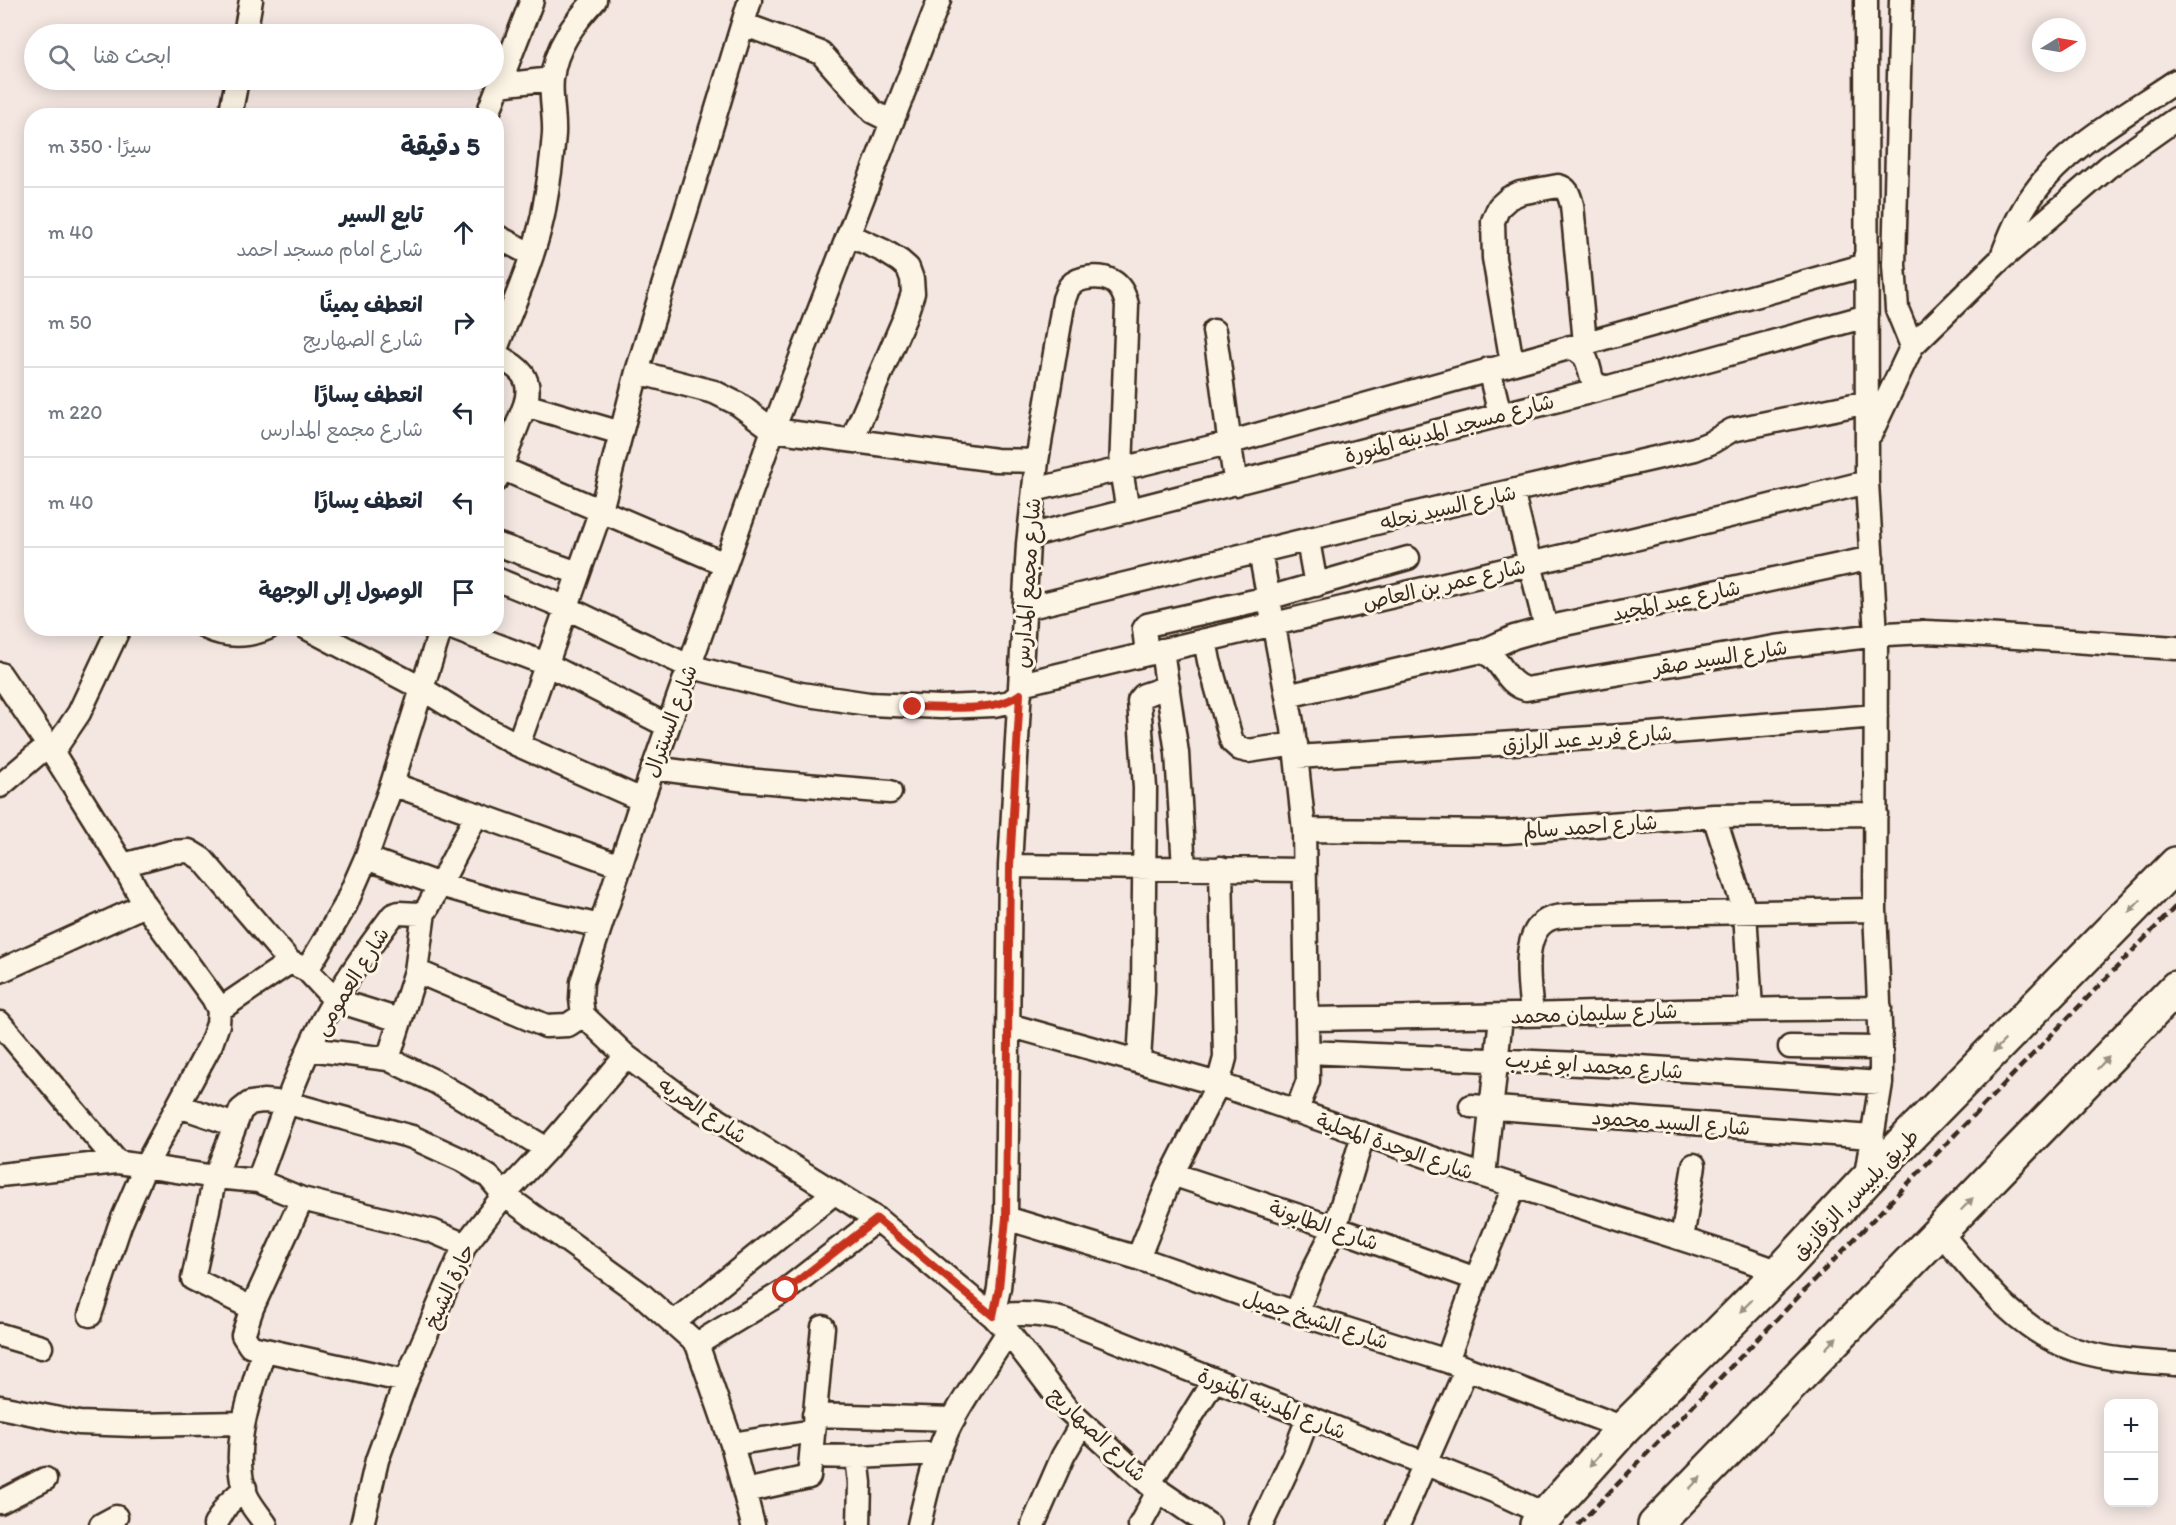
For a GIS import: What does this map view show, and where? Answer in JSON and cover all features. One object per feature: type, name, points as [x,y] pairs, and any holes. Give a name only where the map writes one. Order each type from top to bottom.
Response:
[{"type":"highway","name":"طريق بلبيس, الزقازيق","points":[[1541,1520],[1624,1428],[1780,1272],[1865,1181],[2176,864]]},
{"type":"highway","points":[[1655,1525],[2176,988]]},
{"type":"street","points":[[247,24],[251,0]]},
{"type":"street","points":[[504,72],[532,0]]},
{"type":"street","points":[[504,328],[532,255],[542,217],[550,174],[554,132],[552,79],[566,35],[595,0]]},
{"type":"street","points":[[518,745],[601,510],[637,372],[750,0]]},
{"type":"street","name":"شارع السنترال","points":[[583,1014],[582,982],[653,768],[773,430],[939,0]]},
{"type":"street","points":[[1865,1181],[1881,1083],[1875,910],[1876,635],[1867,483],[1866,0]]},
{"type":"street","points":[[1901,0],[1894,265],[1897,309],[1912,346]]},
{"type":"street","points":[[743,24],[821,53],[873,112],[891,121]]},
{"type":"street","points":[[504,84],[552,79]]},
{"type":"street","points":[[2000,260],[2013,226],[2034,192],[2057,167],[2082,146],[2176,81]]},
{"type":"street","points":[[232,108],[235,90]]},
{"type":"street","points":[[490,108],[497,90]]},
{"type":"street","points":[[1867,440],[1912,346],[2000,260],[2108,167],[2176,119]]},
{"type":"street","points":[[1512,363],[1492,234],[1493,221],[1499,207],[1509,198],[1520,193],[1563,187],[1568,191],[1572,205],[1578,345],[1586,358],[1592,380],[1599,385],[1609,387]]},
{"type":"street","points":[[849,235],[900,261],[908,268],[913,293],[852,441]]},
{"type":"street","points":[[504,240],[532,255]]},
{"type":"street","points":[[1034,490],[1228,442],[1866,265]]},
{"type":"street","name":"شارع مجمع المدارس","points":[[1001,1324],[999,1288],[1006,1218],[1010,866],[1029,536],[1037,461],[1064,299],[1070,285],[1081,279],[1094,277],[1111,280],[1125,297],[1121,470],[1128,511]]},
{"type":"street","name":"شارع مسجد المدينه المنورة","points":[[1029,536],[1609,387],[1867,316]]},
{"type":"street","points":[[1214,331],[1224,389],[1228,442],[1236,484]]},
{"type":"street","points":[[504,360],[516,365],[523,373],[527,385],[525,405],[504,461]]},
{"type":"street","points":[[1489,369],[1500,414]]},
{"type":"street","points":[[637,372],[714,392],[738,404],[773,430],[996,460],[1037,461]]},
{"type":"street","name":"شارع السيد نحله","points":[[1026,608],[1695,449],[1732,430],[1868,402]]},
{"type":"street","points":[[525,405],[621,433]]},
{"type":"street","points":[[504,476],[601,510],[725,564]]},
{"type":"street","name":"شارع عمر بن العاص","points":[[504,582],[567,608],[690,665],[801,694],[869,704],[913,707],[972,706],[1010,702],[1020,689],[1154,652],[1530,565],[1867,483]]},
{"type":"street","points":[[1512,491],[1546,628]]},
{"type":"street","points":[[1308,541],[1316,585]]},
{"type":"street","points":[[504,547],[578,573]]},
{"type":"street","points":[[1260,552],[1296,751],[1304,830],[1308,1081],[1300,1102],[1293,1111]]},
{"type":"street","points":[[1184,868],[1177,753],[1168,687],[1144,634],[1144,629],[1147,626],[1268,598],[1408,558]]},
{"type":"street","name":"شارع عبد المجيد","points":[[1483,651],[1514,637],[1546,628],[1872,558]]},
{"type":"street","name":"شارع السيد صقر","points":[[1483,651],[1493,656],[1510,681],[1526,689],[1775,647],[1876,635],[1936,632],[2176,648]]},
{"type":"street","points":[[0,786],[50,749],[80,713],[116,636]]},
{"type":"street","points":[[322,636],[421,688],[482,726],[518,745],[642,800]]},
{"type":"street","points":[[219,1010],[299,966],[345,906],[366,858],[392,784],[438,636]]},
{"type":"street","points":[[473,636],[546,664],[668,726]]},
{"type":"street","name":"شارع فريد عبد الرازق","points":[[1205,640],[1232,742],[1240,749],[1248,751],[1296,751],[1638,735],[1876,716]]},
{"type":"street","points":[[1287,696],[1483,651]]},
{"type":"street","points":[[0,674],[123,865],[145,905],[213,998],[219,1010],[218,1024],[211,1044],[145,1167],[120,1225],[90,1315]]},
{"type":"street","points":[[1139,1061],[1145,788],[1139,701],[1144,695],[1168,687]]},
{"type":"street","points":[[653,768],[746,780],[890,792]]},
{"type":"street","points":[[392,784],[621,866]]},
{"type":"street","points":[[388,1059],[416,971],[424,912],[477,814]]},
{"type":"street","name":"شارع احمد سالم","points":[[1304,830],[1506,832],[1714,816],[1876,814]]},
{"type":"street","points":[[1714,816],[1745,912],[1751,1009]]},
{"type":"street","points":[[123,865],[171,852],[189,851],[202,859],[299,966],[335,1000],[399,1020]]},
{"type":"street","points":[[366,858],[440,885],[514,906],[600,926]]},
{"type":"street","points":[[1010,866],[1305,870]]},
{"type":"street","points":[[1138,1258],[1172,1174],[1218,1084],[1225,1058],[1221,868]]},
{"type":"street","points":[[0,971],[145,905]]},
{"type":"street","points":[[1532,1014],[1528,959],[1530,944],[1538,927],[1551,918],[1585,915],[1875,910]]},
{"type":"street","name":"شارع العمومى","points":[[258,1181],[309,1048],[335,1000],[393,915],[399,913],[416,915],[424,912]]},
{"type":"street","points":[[416,971],[546,1026],[568,1025],[583,1014]]},
{"type":"street","name":"شارع سليمان محمد","points":[[1307,1019],[1880,1008]]},
{"type":"street","name":"شارع الحريه","points":[[583,1014],[626,1056],[681,1097],[834,1193]]},
{"type":"street","points":[[1484,1176],[1481,1107],[1496,1059],[1501,1017]]},
{"type":"street","points":[[0,1023],[117,1162]]},
{"type":"street","name":"شارع الوحدة المحلية","points":[[1009,1025],[1218,1084],[1363,1136],[1780,1272]]},
{"type":"street","points":[[1790,1047],[1881,1048]]},
{"type":"street","points":[[309,1048],[388,1059],[436,1082],[547,1149]]},
{"type":"street","name":"شارع محمد ابو غريب","points":[[1308,1052],[1496,1059],[1881,1083]]},
{"type":"street","name":"حارة الشيخ","points":[[362,1525],[377,1460],[406,1381],[465,1245],[504,1195],[547,1149],[626,1056]]},
{"type":"street","points":[[252,1308],[193,1279],[215,1177],[241,1110],[250,1103],[263,1101],[288,1103],[412,1137],[489,1177],[504,1195],[641,1294],[698,1344],[732,1444],[753,1525]]},
{"type":"street","points":[[178,1106],[236,1125]]},
{"type":"street","name":"شارع السيد محمود","points":[[1481,1107],[1871,1137]]},
{"type":"street","points":[[1296,1313],[1314,1269],[1335,1228],[1363,1136]]},
{"type":"street","points":[[0,1175],[117,1162],[258,1181],[302,1199],[432,1231],[465,1245]]},
{"type":"street","points":[[1682,1239],[1694,1166]]},
{"type":"street","name":"شارع الطابونة","points":[[1172,1174],[1335,1228],[1476,1279]]},
{"type":"street","points":[[1398,1525],[1425,1464],[1456,1365],[1476,1279],[1515,1185]]},
{"type":"street","points":[[673,1323],[834,1193]]},
{"type":"street","name":"شارع الصهاريج","points":[[834,1193],[877,1219],[1001,1324],[1066,1408],[1154,1487],[1209,1525]]},
{"type":"street","points":[[302,1199],[252,1308],[243,1335],[250,1346],[264,1350],[406,1381]]},
{"type":"street","name":"شارع الشيخ جميل","points":[[1006,1218],[1138,1258],[1456,1365],[1624,1428]]},
{"type":"street","points":[[698,1344],[786,1290],[877,1219]]},
{"type":"street","points":[[1940,1232],[1994,1295],[2008,1309],[2039,1332],[2075,1350],[2147,1362],[2176,1364]]},
{"type":"street","name":"شارع المدينه المنورة","points":[[1001,1324],[1021,1313],[1047,1315],[1064,1320],[1499,1493],[1541,1520]]},
{"type":"street","points":[[919,1525],[927,1489],[939,1453],[1001,1324]]},
{"type":"street","points":[[745,1491],[807,1478],[823,1327]]},
{"type":"street","points":[[0,1335],[41,1347]]},
{"type":"street","points":[[264,1350],[242,1423],[240,1467],[247,1497],[266,1525]]},
{"type":"street","points":[[1140,1525],[1154,1487],[1214,1380]]},
{"type":"street","points":[[0,1407],[79,1423],[133,1425],[242,1423]]},
{"type":"street","points":[[1261,1525],[1293,1457],[1308,1418]]},
{"type":"street","points":[[732,1444],[813,1423],[954,1419]]},
{"type":"street","points":[[1034,1525],[1063,1456],[1082,1422]]},
{"type":"street","points":[[811,1456],[857,1457],[939,1453]]},
{"type":"street","points":[[857,1457],[860,1483],[859,1525]]},
{"type":"street","points":[[0,1502],[45,1479]]},
{"type":"street","points":[[215,1525],[227,1505],[245,1488]]},
{"type":"railway","points":[[1578,1525],[2176,906]]},
{"type":"route","points":[[786,1290],[877,1219],[993,1316],[999,1288],[1006,1218],[1010,866],[1020,694],[1010,702],[994,705],[913,707]]}]
